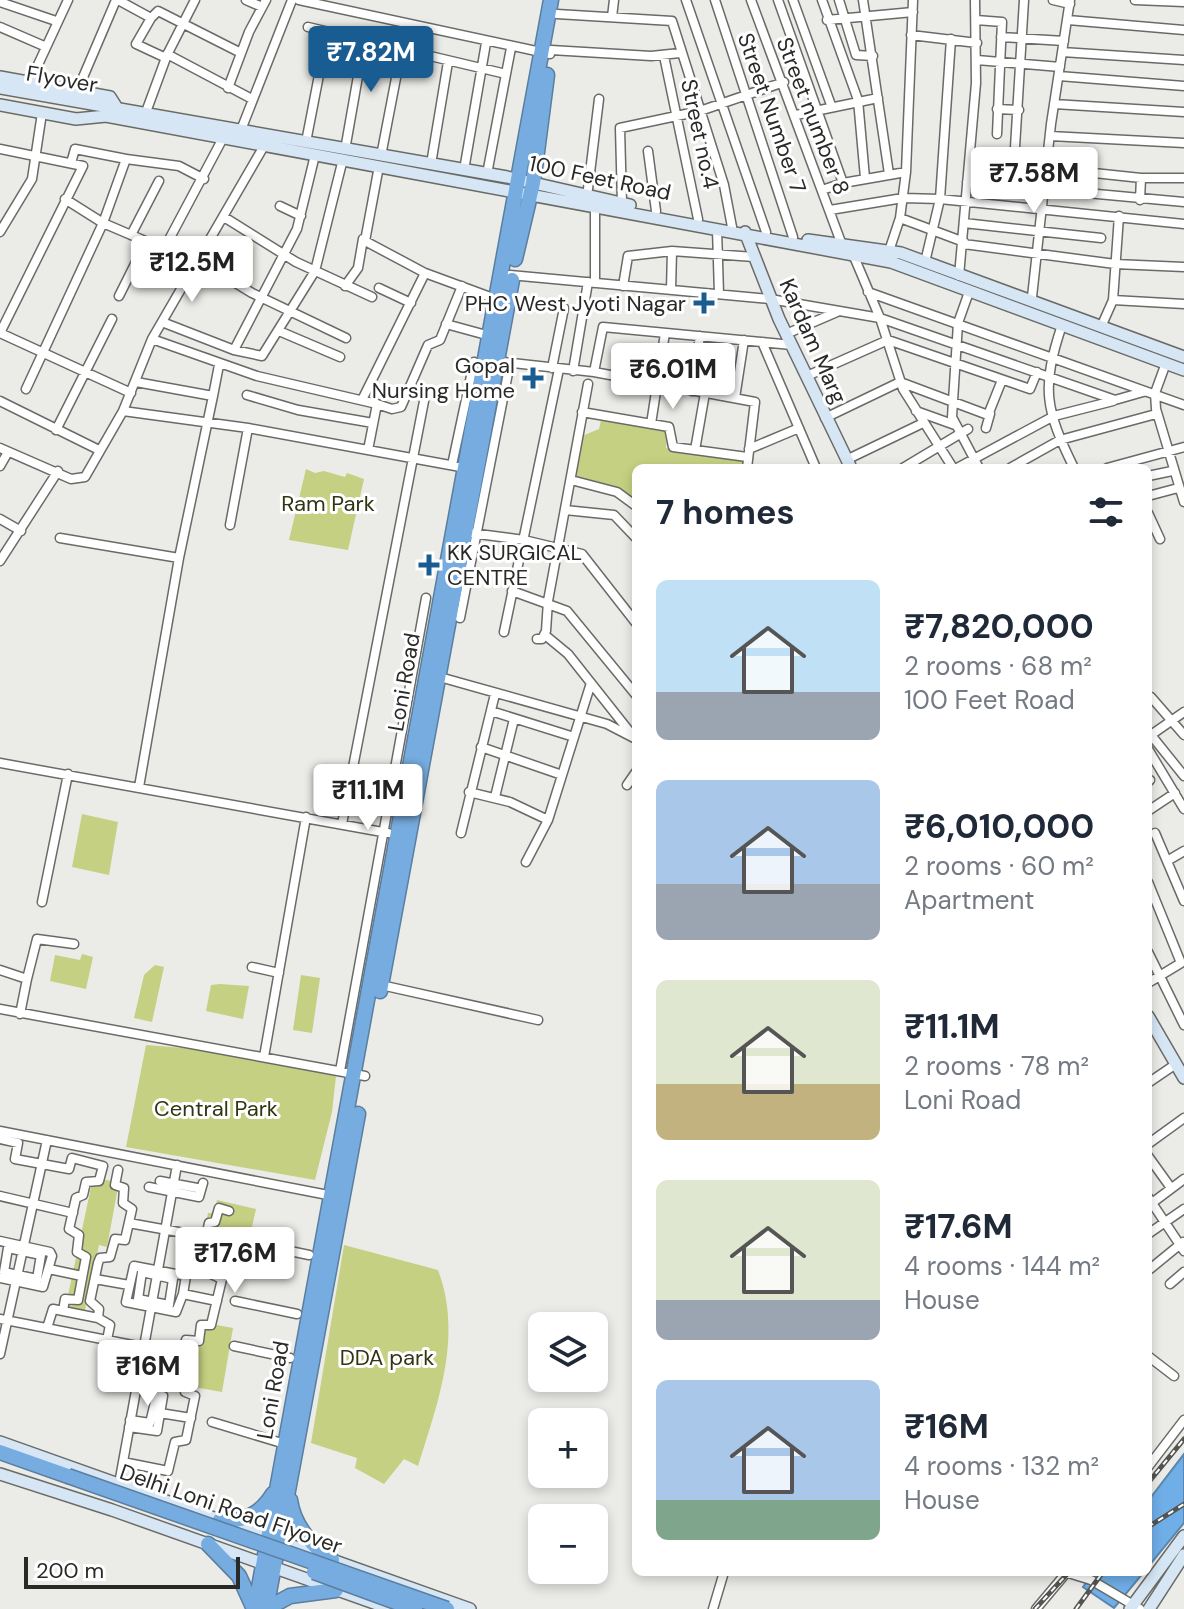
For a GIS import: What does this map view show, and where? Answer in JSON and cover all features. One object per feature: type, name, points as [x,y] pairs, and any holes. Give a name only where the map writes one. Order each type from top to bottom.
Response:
[{"type":"highway","name":"Loni Road","points":[[266,1609],[269,1566],[337,1196],[353,1074],[397,835],[465,532],[465,467],[491,361],[556,5]]},
{"type":"highway","name":"Loni Road","points":[[491,361],[490,336],[508,274]]},
{"type":"highway","name":"Loni Road","points":[[353,1074],[381,985],[397,835]]},
{"type":"highway","name":"Loni Road","points":[[283,1487],[285,1444],[337,1196]]},
{"type":"highway","name":"Delhi Loni Road Flyover","points":[[0,1452],[447,1609]]},
{"type":"highway","name":"Delhi Loni Road Flyover","points":[[0,1461],[415,1609]]},
{"type":"highway","points":[[220,1520],[237,1521],[254,1515],[283,1487],[301,1530],[326,1558]]},
{"type":"highway","points":[[208,1544],[239,1576],[255,1609]]},
{"type":"highway","name":"Loni Road","points":[[255,1609],[269,1566]]},
{"type":"highway","points":[[266,1609],[300,1593],[336,1590]]},
{"type":"main road","name":"100 Feet Road","points":[[0,77],[110,97],[117,108],[241,130],[380,161],[622,203],[891,262],[1062,325],[1176,354]]},
{"type":"main road","name":"Flyover","points":[[0,88],[117,108]]},
{"type":"main road","name":"Flyover","points":[[0,98],[106,116]]},
{"type":"main road","name":"100 Feet Road","points":[[0,105],[76,119],[106,116],[264,146],[313,147]]},
{"type":"main road","name":"100 Feet Road","points":[[380,161],[431,164],[487,174],[595,205],[717,229],[766,232],[889,251],[1176,354],[1184,370]]},
{"type":"main road","name":"Kardam Marg","points":[[741,230],[770,299],[849,464]]},
{"type":"main road","points":[[1152,1023],[1184,1078]]},
{"type":"main road","points":[[0,1442],[470,1609]]},
{"type":"main road","points":[[0,1474],[391,1609]]},
{"type":"main road","points":[[1135,1608],[1184,1536]]},
{"type":"main road","points":[[1149,1609],[1184,1555]]},
{"type":"main road","points":[[313,1581],[306,1576],[303,1567],[308,1559],[326,1558]]},
{"type":"street","points":[[30,82],[44,46],[68,0]]},
{"type":"street","points":[[78,89],[117,0],[151,18]]},
{"type":"street","points":[[146,112],[167,56],[195,0]]},
{"type":"street","points":[[228,88],[264,4],[246,0]]},
{"type":"street","points":[[241,130],[292,0]]},
{"type":"street","points":[[299,0],[332,4],[406,26],[511,48],[548,53],[664,56],[680,53]]},
{"type":"street","points":[[612,17],[614,0]]},
{"type":"street","points":[[686,0],[766,232]]},
{"type":"street","name":"Street Number 7","points":[[715,0],[793,237]]},
{"type":"street","name":"Street number 8","points":[[751,0],[842,245]]},
{"type":"street","points":[[778,0],[843,183]]},
{"type":"street","points":[[793,0],[831,105]]},
{"type":"street","points":[[822,0],[858,100],[865,178]]},
{"type":"street","points":[[839,0],[857,57],[873,56]]},
{"type":"street","points":[[863,0],[889,174]]},
{"type":"street","points":[[889,251],[900,218],[906,172],[913,0]]},
{"type":"street","points":[[959,276],[977,60],[975,0]]},
{"type":"street","points":[[1014,164],[1024,0]]},
{"type":"street","points":[[1032,297],[1054,104],[1070,2],[1053,0]]},
{"type":"street","points":[[1135,0],[1184,2]]},
{"type":"street","points":[[0,2],[56,21]]},
{"type":"street","points":[[556,5],[612,17],[672,21],[680,53],[741,230]]},
{"type":"street","points":[[241,53],[158,10],[136,44],[167,56],[252,99]]},
{"type":"street","points":[[827,20],[913,12]]},
{"type":"street","points":[[976,20],[1002,21],[997,134]]},
{"type":"street","points":[[1068,20],[1184,30]]},
{"type":"street","points":[[345,286],[358,268],[406,26]]},
{"type":"street","points":[[0,27],[44,46]]},
{"type":"street","points":[[308,27],[327,34],[506,74]]},
{"type":"street","points":[[234,350],[286,256],[301,216],[327,34]]},
{"type":"street","points":[[911,35],[977,43]]},
{"type":"street","points":[[1001,37],[1064,41]]},
{"type":"street","points":[[925,262],[940,199],[951,39]]},
{"type":"street","points":[[162,322],[234,350],[262,357],[315,271],[344,154],[364,42]]},
{"type":"street","points":[[464,170],[486,43]]},
{"type":"street","points":[[487,174],[511,48]]},
{"type":"street","points":[[1062,52],[1184,60]]},
{"type":"street","name":"Street no.4","points":[[664,56],[698,219]]},
{"type":"street","points":[[977,60],[1021,62],[1059,72],[1184,86]]},
{"type":"street","points":[[431,164],[448,62]]},
{"type":"street","points":[[622,203],[621,127],[700,111],[784,82]]},
{"type":"street","points":[[796,115],[831,105],[878,98]]},
{"type":"street","points":[[588,189],[599,99]]},
{"type":"street","points":[[1054,104],[1184,112]]},
{"type":"street","points":[[997,109],[1019,110]]},
{"type":"street","points":[[0,232],[27,189],[38,156],[42,113]]},
{"type":"street","points":[[1050,136],[1184,143]]},
{"type":"street","points":[[65,199],[103,223],[163,249],[204,179],[223,138]]},
{"type":"street","points":[[0,466],[4,450],[82,480],[123,411],[152,339],[264,146]]},
{"type":"street","points":[[0,149],[83,166],[0,333],[131,393]]},
{"type":"street","points":[[71,163],[75,149],[179,166],[204,179]]},
{"type":"street","points":[[648,151],[656,211]]},
{"type":"street","points":[[26,389],[103,223],[126,159]]},
{"type":"street","points":[[970,160],[1141,178],[1184,178]]},
{"type":"street","points":[[822,190],[865,178],[906,172]]},
{"type":"street","points":[[1141,178],[1145,219]]},
{"type":"street","points":[[131,235],[159,181]]},
{"type":"street","points":[[967,182],[1184,202]]},
{"type":"street","points":[[830,210],[903,198],[940,199],[1043,207],[1184,224]]},
{"type":"street","points":[[573,371],[591,283],[595,205]]},
{"type":"street","points":[[280,206],[301,216]]},
{"type":"street","points":[[1101,327],[1113,300],[1119,216]]},
{"type":"street","points":[[224,217],[286,256],[372,297]]},
{"type":"street","points":[[900,218],[964,243],[1115,264],[1184,267]]},
{"type":"street","points":[[964,223],[1101,238]]},
{"type":"street","points":[[717,229],[719,294]]},
{"type":"street","points":[[363,238],[384,254],[425,273],[493,298]]},
{"type":"street","points":[[119,296],[146,242]]},
{"type":"street","points":[[169,242],[261,297],[346,338]]},
{"type":"street","points":[[623,286],[627,257],[672,251],[754,257]]},
{"type":"street","points":[[671,290],[672,251]]},
{"type":"street","points":[[855,259],[880,318],[900,382],[923,423],[952,464]]},
{"type":"street","points":[[363,398],[425,273]]},
{"type":"street","points":[[508,274],[770,299],[880,318],[1115,400]]},
{"type":"street","points":[[152,339],[219,365],[363,398],[392,409],[401,407],[428,345],[440,340],[462,286]]},
{"type":"street","points":[[379,288],[411,303]]},
{"type":"street","points":[[868,292],[1184,405]]},
{"type":"street","points":[[969,292],[958,323],[953,400],[957,429],[977,464],[1054,416],[1143,392]]},
{"type":"street","points":[[1113,300],[1184,304]]},
{"type":"street","points":[[504,632],[556,369],[564,308]]},
{"type":"street","points":[[594,372],[602,327],[762,342],[789,339],[839,311]]},
{"type":"street","points":[[56,430],[112,319]]},
{"type":"street","points":[[446,324],[490,336]]},
{"type":"street","points":[[1062,325],[1046,377],[1060,440],[1072,464]]},
{"type":"street","points":[[279,331],[340,357]]},
{"type":"street","points":[[651,424],[665,333]]},
{"type":"street","points":[[692,391],[700,336]]},
{"type":"street","points":[[735,398],[744,340]]},
{"type":"street","points":[[807,376],[888,340],[1031,389],[1037,372]]},
{"type":"street","points":[[762,342],[814,464]]},
{"type":"street","points":[[1176,354],[1155,393],[1156,414],[1172,471],[1184,500]]},
{"type":"street","points":[[460,618],[465,532],[491,361],[594,372],[735,398],[757,405],[747,464]]},
{"type":"street","points":[[139,787],[179,558],[219,365]]},
{"type":"street","points":[[986,428],[1002,380]]},
{"type":"street","points":[[136,382],[213,396]]},
{"type":"street","points":[[825,418],[900,382],[990,414]]},
{"type":"street","points":[[588,384],[541,637],[568,654],[632,734]]},
{"type":"street","points":[[695,450],[705,393]]},
{"type":"street","points":[[247,395],[298,410],[373,423]]},
{"type":"street","points":[[342,824],[425,396]]},
{"type":"street","points":[[0,401],[99,450]]},
{"type":"street","points":[[368,450],[377,404]]},
{"type":"street","points":[[123,411],[248,428],[465,467]]},
{"type":"street","points":[[916,411],[957,429],[968,429]]},
{"type":"street","points":[[582,412],[670,427],[673,447],[695,450],[748,453],[799,428]]},
{"type":"street","points":[[1017,464],[1060,440],[1156,414]]},
{"type":"street","points":[[849,464],[923,423]]},
{"type":"street","points":[[230,525],[248,428]]},
{"type":"street","points":[[910,464],[939,446],[957,429]]},
{"type":"street","points":[[1122,464],[1184,447]]},
{"type":"street","points":[[0,561],[58,471]]},
{"type":"street","points":[[1152,475],[1172,471]]},
{"type":"street","points":[[571,480],[617,492],[632,503]]},
{"type":"street","points":[[1152,495],[1178,488]]},
{"type":"street","points":[[565,510],[614,515],[632,534]]},
{"type":"street","points":[[0,519],[21,531]]},
{"type":"street","points":[[1152,522],[1160,539]]},
{"type":"street","points":[[465,532],[558,547],[587,558],[632,618]]},
{"type":"street","points":[[60,538],[179,558]]},
{"type":"street","points":[[512,591],[548,601],[574,617],[632,690]]},
{"type":"street","points":[[0,763],[397,835],[426,598]]},
{"type":"street","points":[[434,675],[632,736]]},
{"type":"street","points":[[526,862],[548,820],[591,683]]},
{"type":"street","points":[[461,833],[495,694]]},
{"type":"street","points":[[1152,698],[1184,735]]},
{"type":"street","points":[[491,711],[574,737]]},
{"type":"street","points":[[1152,734],[1184,712]]},
{"type":"street","points":[[495,797],[514,719]]},
{"type":"street","points":[[1152,739],[1184,776]]},
{"type":"street","points":[[481,747],[562,775]]},
{"type":"street","points":[[1152,756],[1184,809]]},
{"type":"street","points":[[42,902],[68,774]]},
{"type":"street","points":[[627,785],[632,778]]},
{"type":"street","points":[[469,792],[495,797],[548,820]]},
{"type":"street","points":[[1152,808],[1175,793]]},
{"type":"street","points":[[264,1057],[306,817]]},
{"type":"street","points":[[1155,833],[1184,901]]},
{"type":"street","points":[[1167,861],[1184,851]]},
{"type":"street","points":[[1152,891],[1183,965],[1152,981]]},
{"type":"street","points":[[20,1014],[37,939],[74,944]]},
{"type":"street","points":[[1152,962],[1184,1025]]},
{"type":"street","points":[[252,967],[279,973]]},
{"type":"street","points":[[0,970],[27,979]]},
{"type":"street","points":[[381,985],[538,1020]]},
{"type":"street","points":[[0,1009],[353,1074]]},
{"type":"street","points":[[1152,1080],[1176,1064]]},
{"type":"street","points":[[1152,1141],[1184,1118]]},
{"type":"street","points":[[0,1131],[337,1196]]},
{"type":"street","points":[[0,1139],[18,1143],[15,1159],[69,1169],[72,1158],[102,1165],[99,1181],[86,1182],[83,1195],[76,1198],[69,1229],[78,1233],[76,1250],[86,1257],[78,1300],[65,1299],[63,1311]]},
{"type":"street","points":[[0,1354],[4,1320],[17,1278],[47,1140]]},
{"type":"street","points":[[1152,1162],[1171,1188]]},
{"type":"street","points":[[119,1484],[177,1165]]},
{"type":"street","points":[[98,1318],[99,1309],[90,1301],[100,1258],[110,1257],[115,1239],[125,1240],[132,1207],[123,1203],[124,1188],[115,1185],[118,1170]]},
{"type":"street","points":[[1152,1199],[1184,1179]]},
{"type":"street","points":[[160,1181],[199,1197],[200,1186]]},
{"type":"street","points":[[149,1187],[173,1188]]},
{"type":"street","points":[[0,1196],[73,1213]]},
{"type":"street","points":[[1152,1203],[1183,1246],[1152,1268]]},
{"type":"street","points":[[123,1462],[169,1471],[175,1442],[185,1442],[195,1396],[185,1392],[187,1377],[179,1372],[186,1340],[199,1341],[201,1325],[211,1326],[222,1279],[209,1273],[210,1260],[202,1256],[209,1223],[215,1222],[219,1208],[229,1211]]},
{"type":"street","points":[[1152,1231],[1184,1209]]},
{"type":"street","points":[[129,1223],[206,1237]]},
{"type":"street","points":[[0,1241],[41,1255],[38,1277],[0,1278]]},
{"type":"street","points":[[252,1243],[309,1255]]},
{"type":"street","points":[[23,1248],[50,1252],[43,1287],[4,1271],[8,1249],[23,1248]]},
{"type":"street","points":[[129,1285],[126,1302],[151,1305],[169,1305],[173,1279],[158,1272],[142,1273],[138,1299],[151,1305],[176,1312],[186,1276],[134,1266],[129,1285]]},
{"type":"street","points":[[49,1269],[82,1276]]},
{"type":"street","points":[[1170,1284],[1184,1272]]},
{"type":"street","points":[[95,1279],[129,1285]]},
{"type":"street","points":[[183,1294],[217,1301]]},
{"type":"street","points":[[235,1301],[297,1314]]},
{"type":"street","points":[[47,1328],[52,1310],[63,1311],[98,1318],[110,1325],[107,1340]]},
{"type":"street","points":[[4,1320],[183,1355]]},
{"type":"street","points":[[234,1346],[290,1358]]},
{"type":"street","points":[[1152,1359],[1174,1376]]},
{"type":"street","points":[[129,1424],[155,1432],[160,1413],[162,1393],[135,1390]]},
{"type":"street","points":[[129,1424],[150,1423],[156,1398],[135,1390]]},
{"type":"street","points":[[160,1413],[191,1418]]},
{"type":"street","points":[[1152,1462],[1184,1420]]},
{"type":"street","points":[[212,1422],[285,1444]]},
{"type":"street","points":[[713,1609],[723,1576]]},
{"type":"street","points":[[1036,1609],[1063,1576]]},
{"type":"street","points":[[1078,1576],[1091,1580],[1135,1608]]},
{"type":"green space","points":[[601,420],[668,428],[666,448],[744,458],[742,464],[632,464],[632,500],[612,487],[574,477],[582,436],[599,429]]},
{"type":"green space","name":"Ram Park","points":[[306,469],[345,477],[347,473],[364,479],[348,550],[289,540]]},
{"type":"green space","points":[[82,814],[118,822],[109,875],[72,867]]},
{"type":"green space","points":[[82,954],[93,957],[86,989],[50,981],[55,955],[80,960]]},
{"type":"green space","points":[[155,965],[164,967],[152,1022],[134,1018],[144,975]]},
{"type":"green space","points":[[301,975],[320,978],[312,1033],[293,1030]]},
{"type":"green space","points":[[211,985],[249,986],[243,1019],[206,1011]]},
{"type":"green space","name":"Central Park","points":[[146,1045],[197,1049],[336,1076],[332,1112],[315,1180],[126,1147]]},
{"type":"green space","points":[[93,1178],[119,1182],[107,1247],[99,1245],[83,1319],[61,1314],[67,1300]]},
{"type":"green space","points":[[217,1200],[256,1209],[241,1276],[209,1270],[211,1256],[200,1253],[208,1213],[214,1213]]},
{"type":"green space","name":"DDA park","points":[[344,1245],[438,1270],[445,1295],[448,1344],[445,1369],[418,1466],[404,1459],[384,1484],[355,1468],[357,1458],[311,1443]]},
{"type":"green space","points":[[200,1322],[233,1328],[222,1392],[188,1386]]},
{"type":"water","points":[[1184,1454],[1184,1523],[1152,1562],[1152,1496]]},
{"type":"water","points":[[1091,1576],[1141,1576],[1114,1608],[1083,1587]]},
{"type":"railway","points":[[1152,1478],[1184,1439]]},
{"type":"railway","points":[[1152,1524],[1184,1504]]},
{"type":"railway","points":[[1035,1609],[1065,1576]]},
{"type":"railway","points":[[1076,1609],[1100,1576]]},
{"type":"place","name":"PHC West Jyoti Nagar","points":[[704,303]]},
{"type":"place","name":"Gopal Nursing Home","points":[[533,378]]},
{"type":"place","name":"KK SURGICAL CENTRE","points":[[429,565]]}]
